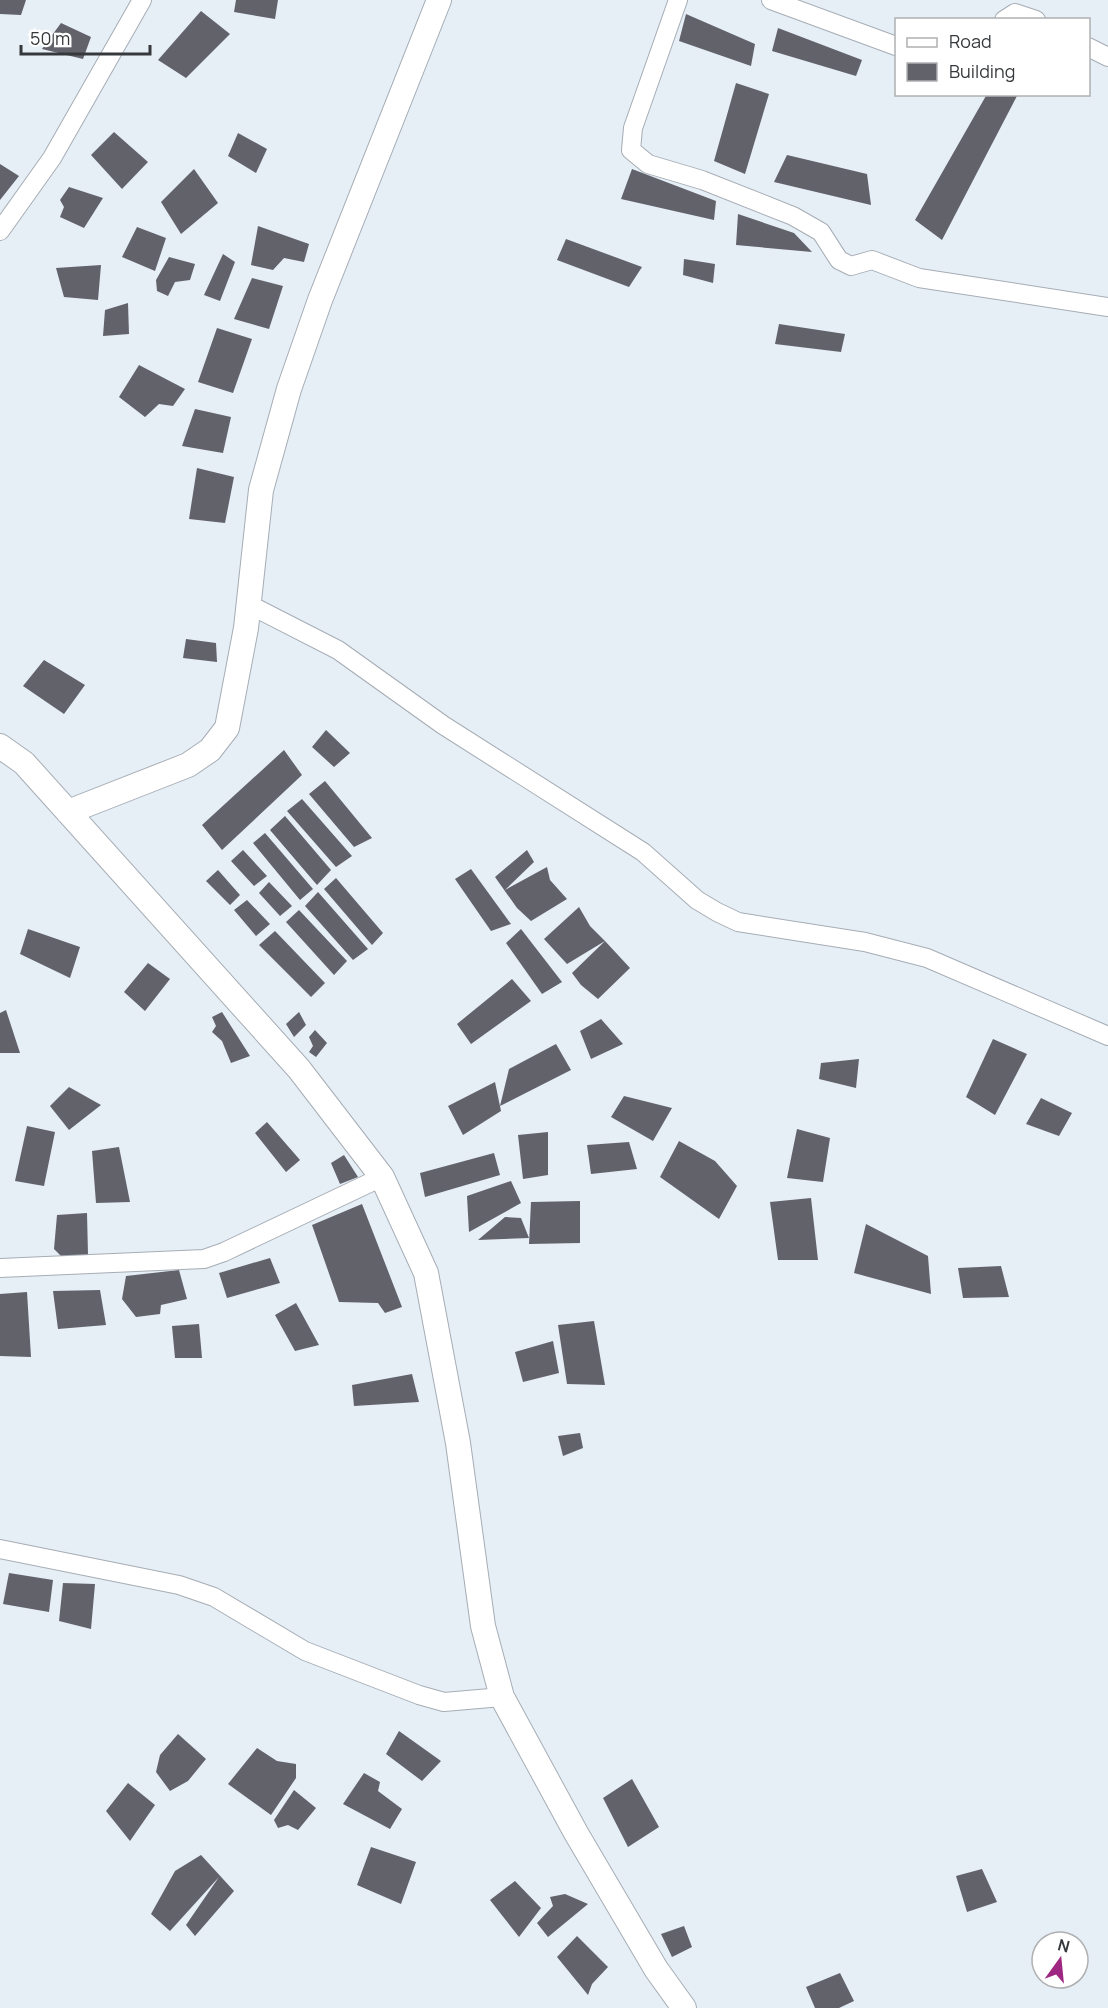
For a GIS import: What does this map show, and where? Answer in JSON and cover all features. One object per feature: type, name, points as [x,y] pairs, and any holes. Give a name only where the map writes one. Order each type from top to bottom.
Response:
[{"type":"street","points":[[0,231],[52,158],[142,0]]},
{"type":"street","points":[[68,812],[188,765],[210,750],[227,728],[248,604],[261,490],[290,389],[320,300],[439,0]]},
{"type":"street","points":[[678,0],[633,128],[631,150],[648,164],[702,180],[793,216],[821,232],[840,260],[851,266],[872,260],[919,278],[1108,307]]},
{"type":"street","points":[[771,0],[895,45]]},
{"type":"street","points":[[1007,18],[1016,13],[1030,18]]},
{"type":"street","points":[[1090,48],[1108,57]]},
{"type":"street","points":[[248,604],[338,650],[443,725],[644,852],[698,900],[717,912],[738,922],[866,942],[927,958],[1108,1036]]},
{"type":"street","points":[[0,746],[24,763],[298,1069],[382,1177],[426,1273],[458,1443],[483,1626],[502,1697],[576,1833],[656,1969],[684,2008]]},
{"type":"street","points":[[0,1268],[204,1259],[224,1252],[382,1177]]},
{"type":"street","points":[[0,1548],[179,1585],[214,1597],[305,1652],[420,1695],[444,1702],[502,1697]]},
{"type":"building","points":[[0,0],[26,0],[21,15],[0,14]]},
{"type":"building","points":[[236,0],[278,0],[275,19],[234,12]]},
{"type":"building","points":[[201,11],[230,34],[186,78],[158,60]]},
{"type":"building","points":[[686,14],[755,44],[751,66],[679,41]]},
{"type":"building","points":[[61,23],[91,37],[83,59],[42,49]]},
{"type":"building","points":[[778,28],[862,60],[856,76],[772,51]]},
{"type":"building","points":[[736,83],[769,94],[745,174],[714,161]]},
{"type":"building","points":[[986,96],[1017,96],[942,240],[915,220]]},
{"type":"building","points":[[114,132],[148,162],[122,189],[91,155]]},
{"type":"building","points":[[238,133],[267,149],[256,173],[228,156]]},
{"type":"building","points":[[787,155],[867,174],[871,205],[774,182]]},
{"type":"building","points":[[0,164],[19,176],[0,200]]},
{"type":"building","points":[[194,169],[218,203],[181,234],[161,202]]},
{"type":"building","points":[[632,169],[716,201],[714,220],[621,199]]},
{"type":"building","points":[[69,187],[103,198],[84,228],[60,217],[64,207],[60,200]]},
{"type":"building","points":[[738,214],[794,233],[812,252],[736,245]]},
{"type":"building","points":[[258,226],[309,244],[304,262],[284,258],[273,270],[251,265]]},
{"type":"building","points":[[137,227],[166,238],[155,271],[122,257]]},
{"type":"building","points":[[566,239],[642,267],[629,287],[557,260]]},
{"type":"building","points":[[223,254],[235,262],[220,301],[204,295]]},
{"type":"building","points":[[169,257],[195,264],[190,280],[175,282],[168,296],[157,291],[156,280]]},
{"type":"building","points":[[684,259],[715,264],[713,283],[683,275]]},
{"type":"building","points":[[101,265],[98,300],[64,297],[56,268]]},
{"type":"building","points":[[252,278],[283,286],[269,329],[234,319]]},
{"type":"building","points":[[128,303],[129,334],[103,336],[105,310]]},
{"type":"building","points":[[779,324],[845,334],[841,352],[775,344]]},
{"type":"building","points":[[217,328],[252,339],[233,393],[198,382]]},
{"type":"building","points":[[139,365],[185,389],[173,406],[159,404],[145,417],[119,397]]},
{"type":"building","points":[[195,409],[231,417],[223,453],[182,446]]},
{"type":"building","points":[[197,468],[234,477],[225,523],[189,519]]},
{"type":"building","points":[[186,639],[216,643],[217,662],[183,658]]},
{"type":"building","points":[[44,660],[85,685],[64,714],[23,686]]},
{"type":"building","points":[[326,730],[350,753],[334,767],[312,747]]},
{"type":"building","points":[[284,750],[302,775],[222,850],[202,825]]},
{"type":"building","points":[[325,781],[372,838],[354,847],[309,794]]},
{"type":"building","points":[[302,799],[352,856],[336,867],[287,811]]},
{"type":"building","points":[[285,816],[331,870],[317,885],[270,830]]},
{"type":"building","points":[[265,833],[313,889],[300,900],[253,843]]},
{"type":"building","points":[[243,850],[267,876],[254,886],[231,861]]},
{"type":"building","points":[[527,850],[534,862],[505,890],[547,867],[550,880],[567,899],[531,921],[517,908],[495,877]]},
{"type":"building","points":[[471,869],[511,924],[491,931],[455,879]]},
{"type":"building","points":[[218,870],[240,895],[230,905],[206,881]]},
{"type":"building","points":[[336,878],[383,933],[372,945],[324,889]]},
{"type":"building","points":[[269,882],[292,906],[280,916],[259,893]]},
{"type":"building","points":[[318,892],[368,949],[353,960],[305,906]]},
{"type":"building","points":[[247,900],[270,924],[256,936],[234,910]]},
{"type":"building","points":[[579,907],[590,926],[605,941],[567,964],[544,939]]},
{"type":"building","points":[[299,910],[347,961],[334,975],[286,922]]},
{"type":"building","points":[[28,929],[80,947],[70,978],[20,954]]},
{"type":"building","points":[[521,929],[562,982],[542,994],[506,943]]},
{"type":"building","points":[[275,931],[325,983],[311,997],[259,945]]},
{"type":"building","points":[[605,941],[630,968],[598,999],[581,985],[572,973]]},
{"type":"building","points":[[148,963],[170,979],[145,1011],[124,992]]},
{"type":"building","points":[[512,979],[531,1001],[471,1044],[457,1024]]},
{"type":"building","points":[[6,1010],[20,1053],[0,1053],[0,1013]]},
{"type":"building","points":[[222,1012],[250,1056],[231,1063],[222,1041],[212,1032],[216,1026],[212,1017]]},
{"type":"building","points":[[299,1012],[306,1025],[294,1037],[286,1024]]},
{"type":"building","points":[[601,1019],[623,1044],[591,1059],[580,1031]]},
{"type":"building","points":[[315,1030],[327,1043],[316,1057],[309,1052],[313,1046],[309,1037]]},
{"type":"building","points":[[993,1039],[1027,1054],[995,1115],[966,1097]]},
{"type":"building","points":[[556,1044],[571,1070],[500,1106],[509,1069]]},
{"type":"building","points":[[859,1059],[856,1088],[819,1079],[821,1063]]},
{"type":"building","points":[[495,1082],[501,1111],[463,1135],[448,1106]]},
{"type":"building","points":[[69,1087],[101,1105],[69,1130],[50,1106]]},
{"type":"building","points":[[624,1096],[672,1108],[653,1141],[611,1117]]},
{"type":"building","points":[[1041,1098],[1072,1113],[1059,1136],[1026,1124]]},
{"type":"building","points":[[267,1122],[300,1160],[286,1172],[255,1133]]},
{"type":"building","points":[[27,1126],[55,1132],[44,1186],[15,1181]]},
{"type":"building","points":[[797,1129],[830,1138],[823,1182],[787,1178]]},
{"type":"building","points":[[548,1132],[548,1175],[523,1179],[518,1135]]},
{"type":"building","points":[[679,1141],[715,1161],[737,1186],[719,1219],[660,1177]]},
{"type":"building","points":[[629,1142],[637,1169],[591,1174],[587,1145]]},
{"type":"building","points":[[119,1147],[130,1202],[96,1203],[92,1151]]},
{"type":"building","points":[[494,1153],[500,1175],[425,1197],[420,1173]]},
{"type":"building","points":[[344,1155],[358,1177],[340,1184],[331,1163]]},
{"type":"building","points":[[511,1181],[521,1203],[469,1232],[467,1196]]},
{"type":"building","points":[[811,1198],[818,1260],[778,1260],[770,1202]]},
{"type":"building","points":[[580,1201],[580,1243],[529,1244],[531,1202]]},
{"type":"building","points":[[362,1204],[402,1307],[385,1313],[378,1303],[339,1302],[312,1225]]},
{"type":"building","points":[[87,1213],[88,1255],[62,1257],[54,1249],[57,1215]]},
{"type":"building","points":[[505,1217],[521,1218],[529,1238],[478,1240]]},
{"type":"building","points":[[866,1224],[928,1256],[931,1294],[854,1273]]},
{"type":"building","points":[[270,1258],[280,1283],[227,1298],[219,1273]]},
{"type":"building","points":[[1001,1266],[1009,1297],[963,1298],[958,1268]]},
{"type":"building","points":[[179,1270],[187,1299],[161,1305],[160,1314],[136,1317],[122,1299],[126,1276]]},
{"type":"building","points":[[100,1290],[106,1325],[58,1329],[53,1291]]},
{"type":"building","points":[[27,1292],[31,1357],[0,1356],[0,1294]]},
{"type":"building","points":[[296,1303],[319,1345],[295,1351],[275,1315]]},
{"type":"building","points":[[594,1321],[605,1385],[567,1384],[558,1325]]},
{"type":"building","points":[[199,1324],[202,1358],[175,1358],[172,1326]]},
{"type":"building","points":[[553,1341],[559,1373],[523,1382],[515,1352]]},
{"type":"building","points":[[412,1374],[419,1402],[354,1406],[352,1385]]},
{"type":"building","points":[[580,1433],[583,1448],[563,1456],[558,1436]]},
{"type":"building","points":[[9,1573],[53,1580],[49,1612],[3,1604]]},
{"type":"building","points":[[63,1583],[95,1584],[91,1629],[59,1621]]},
{"type":"building","points":[[399,1731],[441,1761],[422,1781],[386,1754]]},
{"type":"building","points":[[178,1734],[206,1759],[188,1781],[170,1791],[156,1772],[160,1755]]},
{"type":"building","points":[[257,1748],[277,1761],[296,1764],[296,1778],[271,1815],[228,1784]]},
{"type":"building","points":[[364,1773],[380,1782],[378,1791],[402,1809],[390,1829],[343,1804]]},
{"type":"building","points":[[632,1779],[659,1827],[628,1847],[603,1798]]},
{"type":"building","points":[[128,1783],[155,1805],[130,1841],[106,1811]]},
{"type":"building","points":[[294,1790],[316,1808],[298,1830],[288,1825],[278,1828],[274,1820]]},
{"type":"building","points":[[371,1847],[416,1862],[401,1904],[357,1885]]},
{"type":"building","points":[[201,1855],[234,1891],[195,1936],[186,1925],[219,1877],[170,1931],[151,1914],[175,1871]]},
{"type":"building","points":[[982,1869],[997,1902],[967,1912],[956,1876]]},
{"type":"building","points":[[515,1881],[541,1908],[519,1937],[490,1900]]},
{"type":"building","points":[[565,1894],[588,1904],[548,1937],[537,1923],[553,1906],[550,1897]]},
{"type":"building","points":[[684,1926],[692,1947],[672,1957],[661,1934]]},
{"type":"building","points":[[577,1936],[608,1967],[592,1984],[588,1995],[557,1957]]},
{"type":"building","points":[[840,1973],[854,2001],[839,2008],[815,2008],[806,1987]]}]
